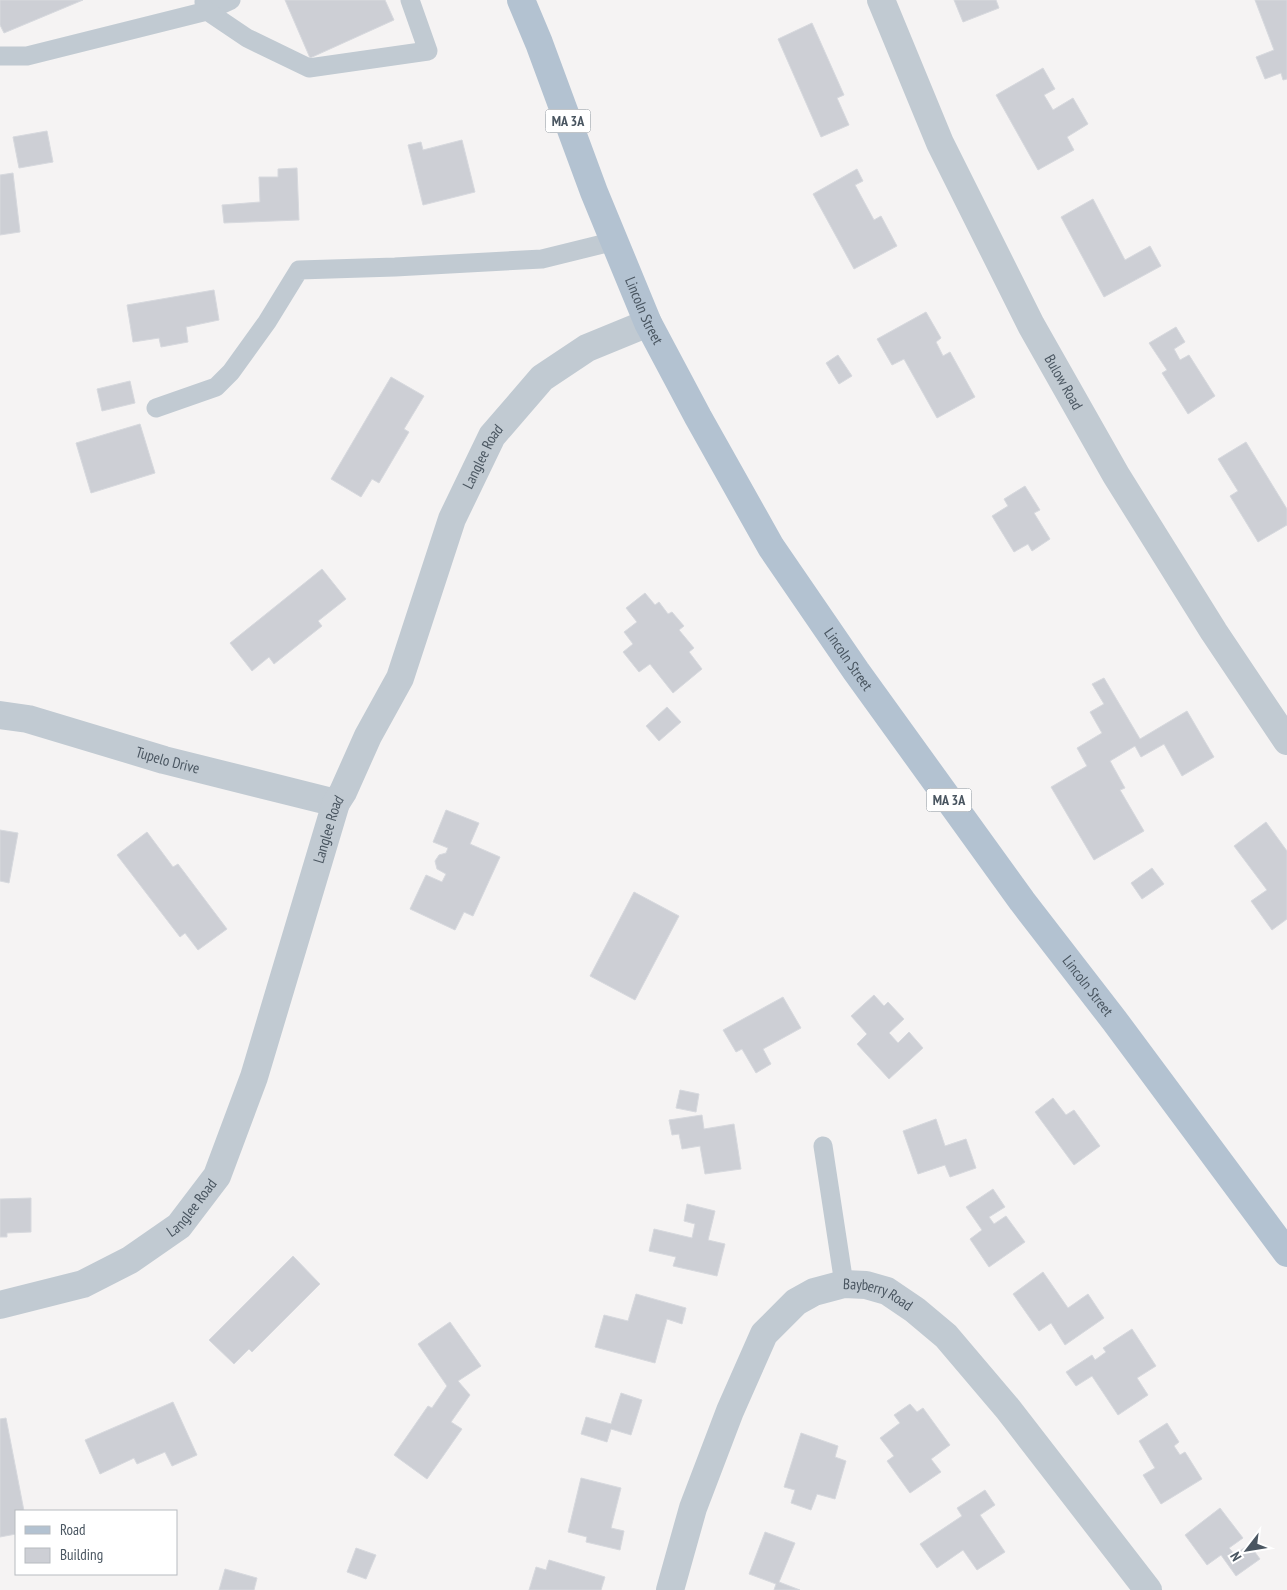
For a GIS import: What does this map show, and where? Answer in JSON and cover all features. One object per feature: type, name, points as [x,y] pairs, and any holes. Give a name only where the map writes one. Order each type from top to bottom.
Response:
[{"type":"main road","name":"Lincoln Street","points":[[521,0],[539,43],[594,192],[648,323],[776,556],[856,671],[1022,901],[1120,1028],[1287,1253]]},
{"type":"street","name":"Bulow Road","points":[[881,0],[940,143],[1031,325],[1116,475],[1214,632],[1287,741]]},
{"type":"street","name":"Langlee Road","points":[[0,1305],[83,1284],[130,1260],[179,1226],[217,1176],[254,1077],[336,803],[343,792],[368,736],[400,678],[452,519],[492,436],[542,378],[587,348],[648,323]]},
{"type":"street","name":"Tupelo Drive","points":[[0,715],[28,719],[164,760],[336,803]]},
{"type":"street","name":"Bayberry Road","points":[[670,1590],[693,1508],[730,1411],[764,1334],[796,1302],[814,1292],[844,1284],[866,1285],[887,1291],[946,1336],[1008,1409],[1148,1590]]},
{"type":"lane","points":[[0,56],[27,56],[205,5],[232,0]]},
{"type":"lane","points":[[205,5],[247,38],[309,68],[428,51],[410,0]]},
{"type":"lane","points":[[156,408],[216,387],[231,372],[267,322],[299,270],[395,267],[542,258],[615,242]]},
{"type":"lane","points":[[823,1146],[844,1284]]},
{"type":"building","points":[[0,0],[83,0],[4,33],[0,25]]},
{"type":"building","points":[[285,0],[385,0],[394,20],[310,58]]},
{"type":"building","points":[[954,0],[996,0],[999,8],[963,22]]},
{"type":"building","points":[[1255,0],[1287,0],[1287,79],[1283,80],[1281,73],[1265,79],[1256,57],[1274,50]]},
{"type":"building","points":[[812,23],[844,95],[837,98],[849,125],[821,137],[778,39]]},
{"type":"building","points":[[1043,68],[1055,89],[1044,95],[1053,110],[1073,98],[1088,124],[1067,137],[1074,150],[1038,170],[996,95]]},
{"type":"building","points":[[47,131],[53,162],[19,168],[13,137]]},
{"type":"building","points":[[462,140],[475,192],[423,205],[408,145],[421,142],[423,150]]},
{"type":"building","points":[[297,168],[299,220],[224,223],[222,205],[260,202],[259,177],[278,177],[278,169]]},
{"type":"building","points":[[857,169],[863,181],[855,185],[874,220],[881,216],[897,246],[854,269],[813,194]]},
{"type":"building","points":[[13,173],[20,232],[0,235],[0,175]]},
{"type":"building","points":[[1093,199],[1125,260],[1150,246],[1161,266],[1104,297],[1061,217]]},
{"type":"building","points":[[214,290],[219,320],[186,327],[188,342],[161,347],[159,338],[133,342],[127,305]]},
{"type":"building","points":[[926,312],[941,338],[936,342],[943,356],[950,352],[975,397],[937,418],[904,359],[892,365],[877,339]]},
{"type":"building","points":[[1176,327],[1185,342],[1174,349],[1180,360],[1189,355],[1215,396],[1188,414],[1162,373],[1167,370],[1149,343]]},
{"type":"building","points":[[838,355],[852,376],[839,384],[826,363]]},
{"type":"building","points":[[391,377],[424,396],[404,429],[409,432],[379,483],[372,479],[361,497],[331,479]]},
{"type":"building","points":[[130,381],[135,403],[102,411],[97,389]]},
{"type":"building","points":[[140,424],[155,473],[91,493],[76,443]]},
{"type":"building","points":[[1246,442],[1287,509],[1287,525],[1258,542],[1230,496],[1238,491],[1218,459]]},
{"type":"building","points":[[1025,486],[1040,510],[1034,513],[1050,539],[1032,551],[1028,544],[1014,552],[992,516],[1008,506],[1004,499]]},
{"type":"building","points":[[322,569],[346,599],[318,621],[322,626],[274,664],[269,657],[252,671],[230,643]]},
{"type":"building","points":[[645,593],[655,605],[659,602],[668,614],[672,612],[684,626],[679,630],[694,648],[689,652],[702,669],[673,693],[650,664],[639,672],[623,652],[633,644],[624,632],[637,622],[626,608]]},
{"type":"building","points":[[1104,678],[1140,739],[1187,711],[1214,757],[1182,776],[1164,744],[1141,757],[1135,746],[1110,761],[1125,788],[1120,790],[1144,831],[1094,860],[1051,787],[1087,766],[1077,748],[1102,733],[1090,712],[1104,704],[1092,684]]},
{"type":"building","points":[[667,707],[681,722],[659,741],[646,726]]},
{"type":"building","points":[[446,810],[479,823],[470,844],[500,857],[473,916],[464,912],[455,930],[410,909],[426,875],[442,882],[446,874],[437,869],[435,861],[439,855],[446,853],[448,848],[433,842]]},
{"type":"building","points":[[1266,822],[1287,851],[1287,919],[1272,930],[1251,901],[1267,890],[1234,846]]},
{"type":"building","points":[[0,830],[18,833],[9,883],[0,881]]},
{"type":"building","points":[[147,832],[173,867],[178,864],[227,929],[198,950],[185,933],[180,937],[117,855]]},
{"type":"building","points":[[1152,868],[1164,884],[1142,899],[1131,883]]},
{"type":"building","points":[[634,892],[679,916],[635,1000],[590,976]]},
{"type":"building","points":[[874,995],[884,1006],[888,1002],[904,1019],[889,1033],[898,1043],[909,1032],[923,1048],[889,1079],[857,1044],[867,1034],[851,1016]]},
{"type":"building","points":[[783,997],[801,1028],[763,1049],[771,1064],[756,1073],[742,1049],[736,1052],[723,1030]]},
{"type":"building","points":[[680,1090],[699,1094],[696,1112],[676,1108]]},
{"type":"building","points":[[1053,1098],[1066,1115],[1074,1110],[1100,1146],[1074,1165],[1035,1112]]},
{"type":"building","points":[[702,1115],[704,1129],[734,1124],[741,1169],[705,1174],[700,1146],[682,1149],[679,1134],[672,1135],[669,1120]]},
{"type":"building","points":[[936,1119],[945,1146],[966,1139],[976,1168],[950,1177],[945,1165],[918,1174],[903,1131]]},
{"type":"building","points":[[993,1189],[1005,1207],[989,1217],[994,1224],[1006,1216],[1025,1242],[989,1267],[970,1239],[982,1230],[966,1207]]},
{"type":"building","points":[[31,1198],[31,1232],[7,1233],[7,1237],[0,1237],[0,1199]]},
{"type":"building","points":[[687,1204],[715,1211],[708,1240],[725,1244],[717,1276],[673,1266],[676,1257],[649,1251],[654,1229],[692,1238],[695,1224],[684,1221]]},
{"type":"building","points":[[293,1256],[320,1284],[252,1352],[249,1349],[234,1364],[209,1340]]},
{"type":"building","points":[[1043,1272],[1068,1308],[1088,1294],[1104,1318],[1065,1345],[1051,1323],[1039,1331],[1013,1294]]},
{"type":"building","points":[[636,1294],[686,1308],[682,1324],[667,1319],[655,1363],[595,1347],[604,1315],[628,1321]]},
{"type":"building","points":[[450,1322],[481,1366],[458,1381],[470,1395],[451,1422],[462,1429],[427,1479],[394,1455],[428,1406],[432,1408],[447,1386],[418,1344]]},
{"type":"building","points":[[1132,1329],[1156,1366],[1137,1378],[1148,1395],[1118,1415],[1092,1376],[1076,1386],[1066,1372],[1092,1355],[1095,1360],[1106,1352],[1103,1348]]},
{"type":"building","points":[[621,1393],[642,1400],[631,1435],[611,1429],[607,1442],[581,1434],[586,1417],[611,1424]]},
{"type":"building","points":[[173,1402],[197,1455],[172,1466],[165,1452],[137,1464],[134,1458],[100,1474],[85,1440]]},
{"type":"building","points":[[910,1404],[917,1412],[923,1408],[950,1445],[931,1459],[941,1472],[910,1493],[887,1461],[894,1456],[880,1438],[900,1423],[894,1415]]},
{"type":"building","points":[[6,1418],[24,1510],[15,1510],[15,1534],[0,1537],[0,1419]]},
{"type":"building","points":[[1167,1423],[1179,1442],[1174,1446],[1180,1455],[1185,1452],[1202,1479],[1161,1504],[1143,1475],[1155,1468],[1139,1441]]},
{"type":"building","points":[[801,1433],[838,1446],[835,1457],[846,1461],[835,1499],[817,1494],[811,1510],[791,1503],[795,1490],[784,1487]]},
{"type":"building","points":[[581,1478],[621,1488],[611,1528],[624,1531],[620,1550],[586,1542],[587,1537],[568,1532]]},
{"type":"building","points":[[985,1490],[995,1505],[980,1515],[1005,1552],[977,1570],[963,1550],[937,1568],[920,1544],[962,1516],[957,1508]]},
{"type":"building","points":[[1220,1508],[1243,1538],[1229,1548],[1235,1555],[1249,1544],[1260,1559],[1236,1576],[1221,1555],[1207,1565],[1185,1535]]},
{"type":"building","points":[[765,1532],[795,1543],[779,1582],[800,1590],[774,1590],[776,1584],[749,1574]]},
{"type":"building","points":[[356,1548],[376,1555],[366,1579],[347,1572]]},
{"type":"building","points":[[549,1560],[605,1577],[601,1590],[529,1590],[536,1567],[546,1570]]},
{"type":"building","points":[[225,1569],[257,1578],[254,1590],[219,1590]]}]
